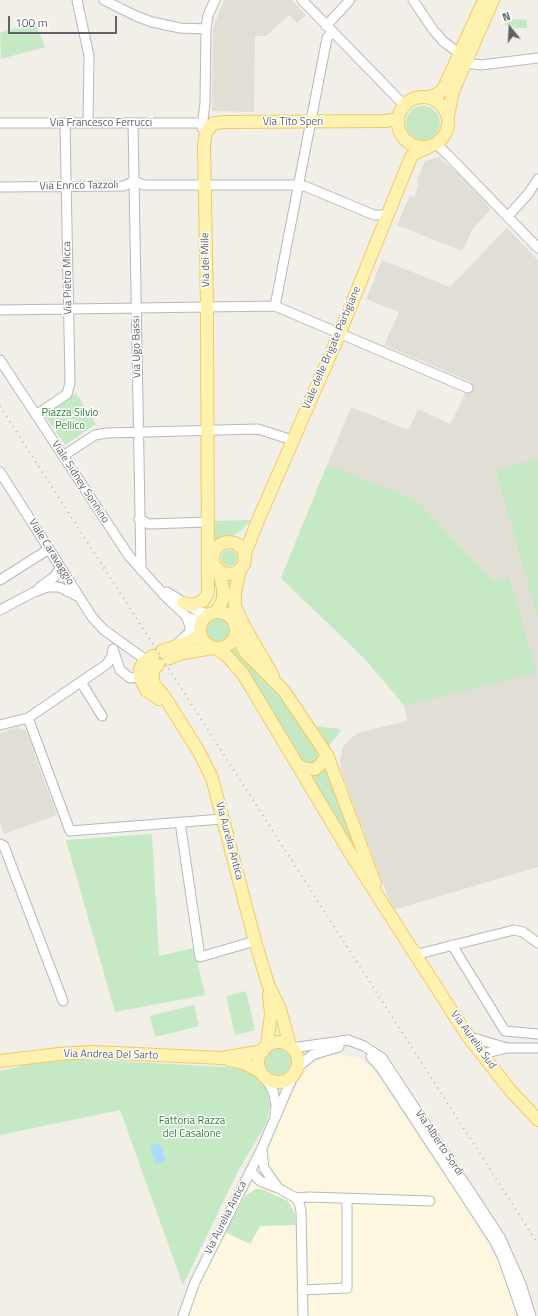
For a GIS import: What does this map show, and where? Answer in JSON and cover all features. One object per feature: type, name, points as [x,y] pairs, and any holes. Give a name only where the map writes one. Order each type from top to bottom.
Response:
[{"type":"main road","points":[[448,116],[443,106],[428,98],[418,97],[404,105],[397,120],[403,138],[414,146],[431,146],[441,140],[448,129],[448,116],[463,58],[484,0]]},
{"type":"main road","points":[[428,98],[438,94],[444,88],[463,58],[493,0]]},
{"type":"main road","name":"Via Tito Speri","points":[[204,145],[208,128],[214,123],[220,122],[385,122],[397,120]]},
{"type":"main road","name":"Via dei Mille","points":[[204,145],[207,308],[207,523],[214,551]]},
{"type":"main road","name":"Viale delle Brigate Partigiane","points":[[244,556],[292,440],[339,335],[411,157],[415,153],[431,146]]},
{"type":"main road","points":[[258,521],[244,534],[231,543],[223,544],[214,551],[214,563],[218,570],[224,595],[222,604],[202,620],[200,630],[203,641],[227,656],[243,674],[352,856],[387,911]]},
{"type":"main road","points":[[183,603],[197,604],[203,601],[208,593],[207,523]]},
{"type":"main road","points":[[156,660],[183,653],[214,648],[224,648],[231,643],[235,627],[234,592],[244,556],[240,547],[231,543]]},
{"type":"main road","points":[[218,570],[227,574],[236,572],[240,569]]},
{"type":"main road","points":[[235,606],[244,626],[276,683]]},
{"type":"main road","points":[[212,613],[226,614],[235,627],[240,646],[250,659],[276,683],[300,713],[327,755],[387,911]]},
{"type":"main road","points":[[140,677],[140,669],[156,660],[174,646],[191,641],[200,630]]},
{"type":"main road","name":"Via Aurelia Antica","points":[[156,660],[154,685],[170,707],[209,770],[268,984],[280,1009],[291,1047],[297,1057],[296,1071]]},
{"type":"main road","name":"Via Aurelia Antica","points":[[140,677],[146,690],[170,707]]},
{"type":"main road","points":[[298,765],[305,769],[318,768],[327,755]]},
{"type":"main road","name":"Via Aurelia Sud","points":[[387,911],[467,1036],[479,1052],[492,1059],[510,1090],[538,1120]]},
{"type":"main road","name":"Via Aurelia Antica","points":[[263,1074],[259,1063],[265,1048],[271,1014],[268,984]]},
{"type":"main road","points":[[265,1048],[279,1043],[291,1047]]},
{"type":"main road","name":"Via Andrea Del Sarto","points":[[222,1058],[265,1048]]},
{"type":"main road","name":"Via Andrea Del Sarto","points":[[0,1061],[59,1054],[93,1052],[222,1058],[244,1063],[263,1074]]},
{"type":"main road","points":[[263,1074],[279,1082],[288,1079],[296,1071]]},
{"type":"street","points":[[77,0],[89,56],[88,123]]},
{"type":"street","points":[[104,0],[136,16],[152,22],[180,28],[206,29]]},
{"type":"street","points":[[208,0],[208,15]]},
{"type":"street","name":"Via dei Mille","points":[[204,145],[201,123],[204,109],[206,29],[208,15],[216,0]]},
{"type":"street","points":[[302,0],[404,105]]},
{"type":"street","points":[[275,306],[329,29],[350,0]]},
{"type":"street","points":[[413,0],[434,31],[444,42],[463,58],[481,65],[538,58]]},
{"type":"street","name":"Via Francesco Ferrucci","points":[[0,123],[201,123]]},
{"type":"street","name":"Via Pietro Micca","points":[[36,415],[65,395],[69,389],[65,123]]},
{"type":"street","name":"Via Ugo Bassi","points":[[133,123],[141,570]]},
{"type":"street","points":[[431,146],[448,155],[538,248]]},
{"type":"street","points":[[508,216],[528,194],[538,179]]},
{"type":"street","name":"Via Enrico Tazzoli","points":[[0,187],[124,186],[134,181],[144,185],[298,185],[307,187],[374,215],[388,215]]},
{"type":"street","points":[[0,310],[275,306],[339,335],[468,388]]},
{"type":"street","name":"Viale Sidney Sonnino","points":[[0,360],[106,522],[141,570],[186,616],[195,620],[200,630]]},
{"type":"street","points":[[63,456],[96,435],[107,433],[258,429],[292,440]]},
{"type":"street","name":"Viale Caravaggio","points":[[0,472],[3,483],[49,549],[92,617],[104,630],[156,660]]},
{"type":"street","points":[[139,519],[146,524],[207,523]]},
{"type":"street","points":[[0,580],[49,549]]},
{"type":"street","points":[[34,592],[54,577],[61,568]]},
{"type":"street","name":"Viale Sidney Sonnino","points":[[151,581],[199,612],[212,613]]},
{"type":"street","points":[[0,610],[34,592],[48,587],[59,587],[80,598]]},
{"type":"street","points":[[174,646],[187,637],[190,632],[190,626],[186,616]]},
{"type":"street","name":"Viale Caravaggio","points":[[104,630],[113,649],[120,670]]},
{"type":"street","points":[[0,725],[28,718],[99,670],[109,661],[113,649]]},
{"type":"street","points":[[99,670],[120,670],[130,678],[140,677]]},
{"type":"street","points":[[81,682],[102,716]]},
{"type":"street","points":[[28,718],[70,830],[222,819]]},
{"type":"street","points":[[180,822],[200,957],[255,941]]},
{"type":"street","points":[[0,844],[4,846],[63,1001]]},
{"type":"street","points":[[414,955],[514,930],[523,932],[538,943]]},
{"type":"street","points":[[452,945],[505,1031],[538,1034]]},
{"type":"street","points":[[467,1036],[507,1048],[538,1048]]},
{"type":"street","name":"Via Alberto Sordi","points":[[291,1047],[348,1040],[364,1046],[382,1058],[500,1237],[521,1284],[531,1316]]},
{"type":"street","points":[[479,1052],[483,1046],[490,1044]]},
{"type":"street","name":"Via Alberto Sordi","points":[[296,1071],[312,1055],[343,1046],[362,1051],[378,1062],[494,1240],[503,1258],[523,1316]]},
{"type":"street","points":[[492,1059],[507,1048]]},
{"type":"street","name":"Via Aurelia Antica","points":[[182,1316],[195,1282],[274,1123],[296,1071]]},
{"type":"street","name":"Via Aurelia Antica","points":[[263,1074],[275,1098],[274,1123]]},
{"type":"street","points":[[262,1148],[262,1163],[268,1175],[278,1188]]},
{"type":"street","points":[[250,1171],[268,1175]]},
{"type":"street","points":[[250,1171],[260,1181],[278,1188],[296,1198],[309,1197],[430,1201]]},
{"type":"street","points":[[243,1184],[260,1181]]},
{"type":"street","points":[[296,1198],[301,1211],[303,1316]]},
{"type":"street","points":[[302,1290],[348,1288],[346,1199]]},
{"type":"shaded area","points":[[224,0],[292,0],[306,15],[297,23],[289,15],[266,36],[255,36],[254,112],[212,111],[213,27]]},
{"type":"shaded area","points":[[439,157],[460,175],[491,209],[474,227],[462,251],[397,225],[410,195],[414,197],[418,187],[417,180],[425,161]]},
{"type":"shaded area","points":[[507,228],[538,260],[538,867],[393,910],[341,771],[340,760],[343,747],[351,738],[361,732],[407,721],[404,705],[365,659],[281,578],[351,407],[408,430],[418,409],[450,424],[471,382],[384,345],[399,312],[366,299],[382,260],[450,287]]},
{"type":"shaded area","points":[[17,727],[26,731],[57,815],[4,834],[0,823],[0,733]]},
{"type":"shaded area","points":[[342,1054],[361,1060],[372,1068],[461,1200],[498,1262],[516,1316],[187,1316],[200,1282],[246,1195],[291,1094],[305,1072],[314,1063],[330,1055]]},
{"type":"green space","points":[[505,18],[527,20],[527,28],[516,28],[504,24]]},
{"type":"green space","points":[[35,23],[45,47],[1,59],[0,33]]},
{"type":"green space","points":[[426,106],[435,111],[439,116],[439,130],[435,135],[430,139],[420,140],[416,139],[407,130],[406,120],[407,116],[416,107]]},
{"type":"green space","name":"Piazza Silvio Pellico","points":[[76,393],[96,424],[65,445],[44,414]]},
{"type":"green space","points":[[538,459],[538,619],[496,470]]},
{"type":"green space","points":[[327,465],[414,499],[494,581],[509,577],[537,673],[404,705],[365,659],[281,578]]},
{"type":"green space","points":[[251,520],[241,531],[215,544],[214,521]]},
{"type":"green space","points":[[229,550],[235,552],[237,558],[235,564],[229,566],[223,564],[221,558],[223,552]]},
{"type":"green space","points":[[218,618],[227,621],[230,630],[227,639],[218,642],[209,639],[206,630],[209,621]]},
{"type":"green space","points":[[237,645],[245,658],[289,706],[319,755],[318,763],[305,764],[229,651]]},
{"type":"green space","points":[[314,726],[340,729],[341,731],[328,747]]},
{"type":"green space","points":[[327,764],[365,867],[307,775],[319,773]]},
{"type":"green space","points":[[152,834],[159,956],[194,948],[205,995],[115,1012],[66,840]]},
{"type":"green space","points":[[246,991],[255,1030],[235,1035],[226,996]]},
{"type":"green space","points":[[194,1005],[199,1026],[155,1037],[150,1016]]},
{"type":"green space","points":[[278,1049],[287,1053],[291,1062],[287,1071],[278,1075],[269,1071],[265,1062],[269,1053]]},
{"type":"green space","name":"Fattoria Razza del Casalone","points":[[81,1059],[243,1068],[254,1074],[267,1089],[270,1107],[266,1124],[238,1171],[183,1285],[120,1110],[0,1135],[0,1071],[30,1064]]},
{"type":"green space","points":[[256,1189],[261,1189],[288,1201],[295,1214],[296,1225],[260,1226],[250,1244],[225,1232],[246,1195]]},
{"type":"water","points":[[160,1143],[166,1161],[156,1164],[150,1146]]},
{"type":"railway","points":[[0,406],[538,1244]]}]
